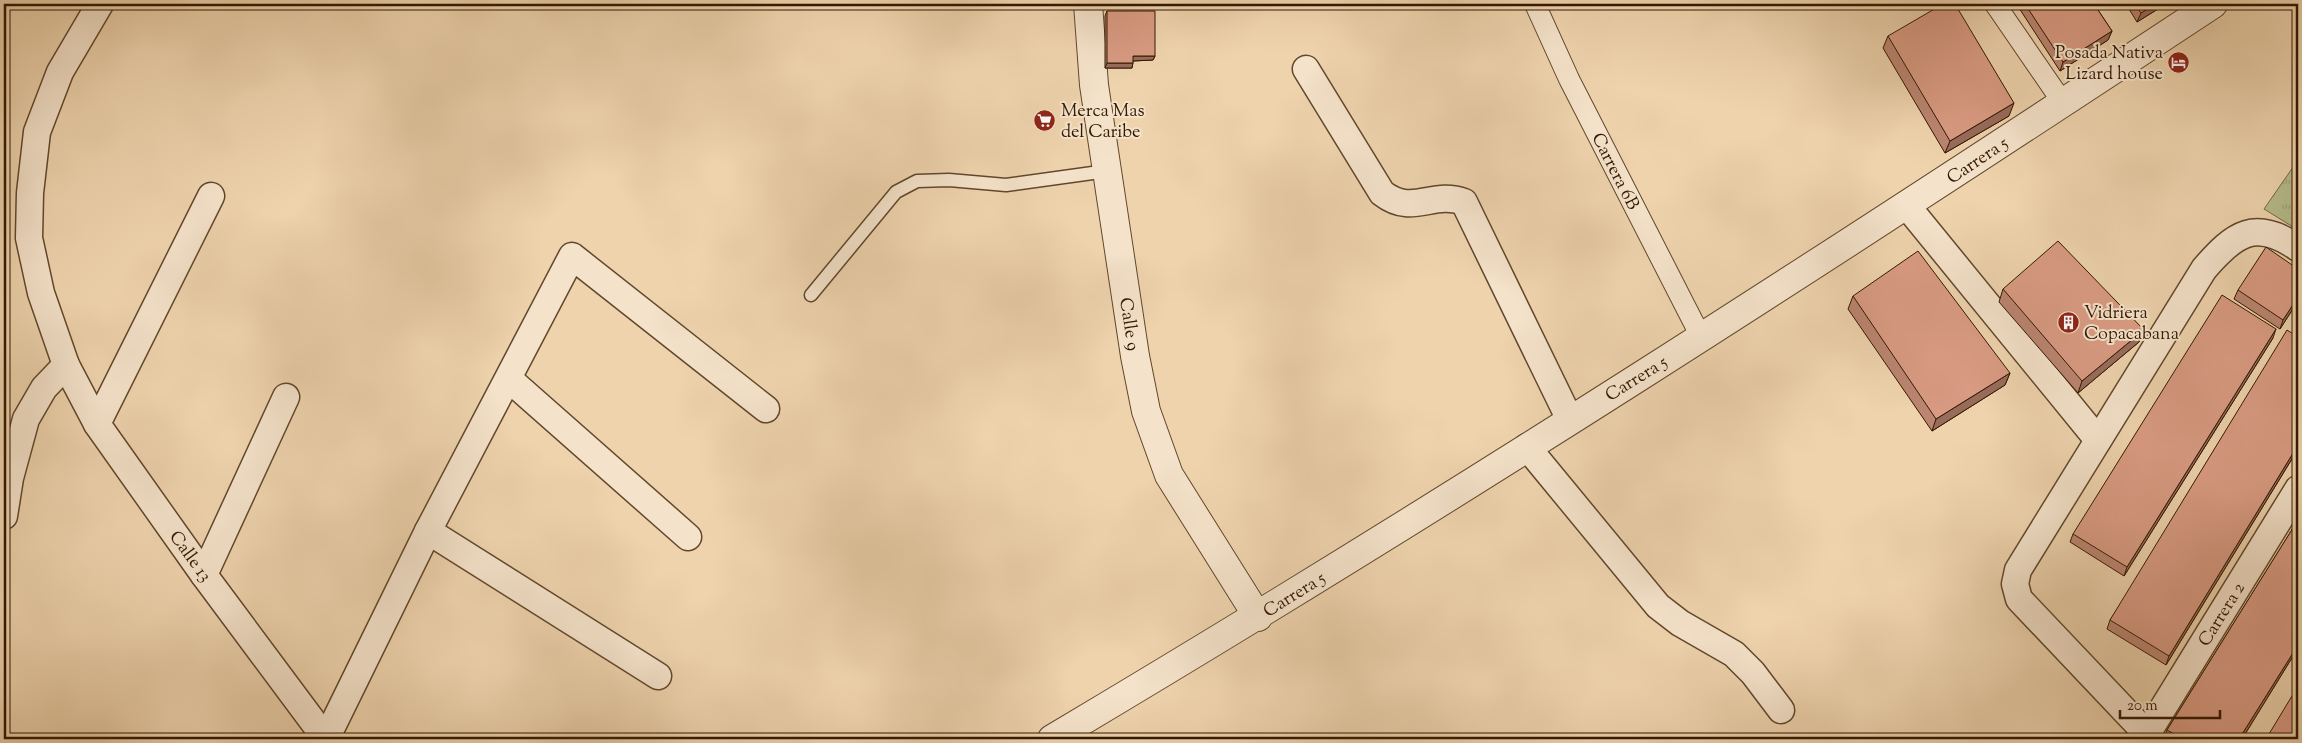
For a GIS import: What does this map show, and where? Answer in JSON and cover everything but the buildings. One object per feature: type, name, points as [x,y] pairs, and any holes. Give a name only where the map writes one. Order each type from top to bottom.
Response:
[{"type":"street","name":"Calle 13","points":[[100,4],[60,72],[37,132],[30,193],[29,238],[41,293],[66,365],[97,424],[204,575],[326,739]]},
{"type":"street","name":"Calle 9","points":[[1088,4],[1094,86],[1135,356],[1146,411],[1169,475],[1258,617]]},
{"type":"street","name":"Carrera 6B","points":[[1535,4],[1569,79],[1701,337]]},
{"type":"street","points":[[1995,4],[2063,103]]},
{"type":"street","name":"Carrera 5","points":[[1052,739],[1258,617],[1701,337],[1907,206],[2212,4]]},
{"type":"street","points":[[1306,69],[1382,193],[1392,201],[1406,205],[1452,197],[1464,202],[1570,420]]},
{"type":"street","points":[[97,424],[211,196]]},
{"type":"street","points":[[1907,206],[2098,440]]},
{"type":"street","points":[[2147,736],[2019,599],[2015,584],[2018,570],[2204,269],[2233,238],[2249,232],[2273,234],[2298,248]]},
{"type":"street","points":[[326,739],[428,531],[572,256],[766,409]]},
{"type":"street","points":[[4,516],[10,478],[26,419],[44,388],[66,365]]},
{"type":"street","points":[[509,378],[688,537]]},
{"type":"street","points":[[204,575],[286,397]]},
{"type":"street","points":[[1527,447],[1658,606],[1680,623],[1734,654],[1753,673],[1781,710]]},
{"type":"street","name":"Carrera 2","points":[[2147,736],[2298,489]]},
{"type":"street","points":[[428,531],[658,676]]},
{"type":"lane","points":[[811,295],[896,192],[917,181],[949,180],[1006,185],[1107,171]]},
{"type":"green space","points":[[2298,160],[2298,230],[2264,209]]},
{"type":"place","name":"Posada Nativa Lizard house","points":[[2179,62]]},
{"type":"place","name":"Merca Mas del Caribe","points":[[1045,120]]},
{"type":"place","name":"Vidriera Copacabana","points":[[2068,322]]}]
